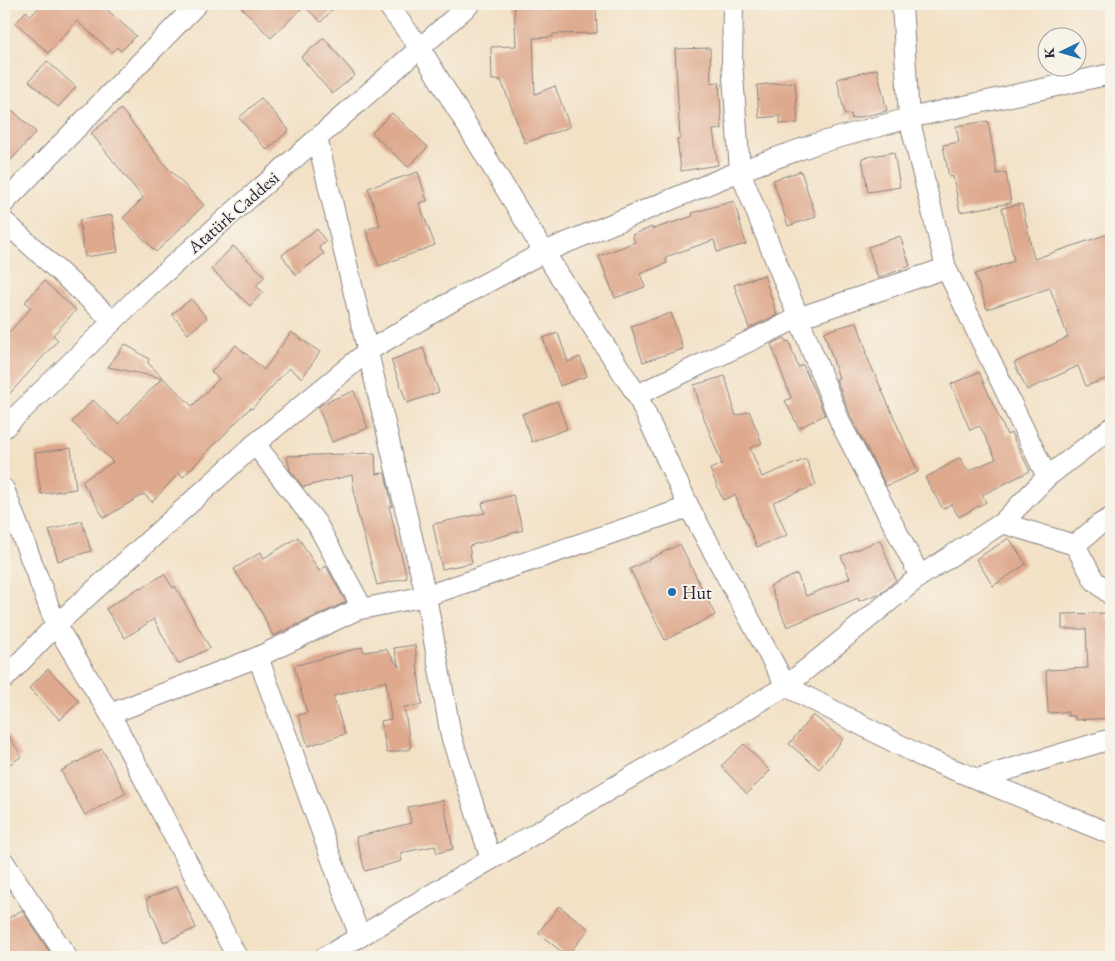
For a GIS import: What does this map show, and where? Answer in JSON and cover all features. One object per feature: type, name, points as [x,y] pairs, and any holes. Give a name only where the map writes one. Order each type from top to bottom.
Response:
[{"type":"street","points":[[4,202],[197,4]]},
{"type":"street","points":[[387,4],[420,48],[544,252],[637,395],[689,507],[786,686],[923,757],[1111,834]]},
{"type":"street","name":"Atatürk Caddesi","points":[[4,428],[147,288],[470,4]]},
{"type":"street","points":[[733,4],[732,62],[740,171],[841,424],[920,576]]},
{"type":"street","points":[[902,4],[909,118],[946,268],[1047,477]]},
{"type":"street","points":[[4,679],[56,625],[255,444],[368,351],[456,299],[544,252],[740,171],[815,144],[909,118],[1111,74]]},
{"type":"street","points":[[318,138],[426,596],[451,736],[491,859]]},
{"type":"street","points":[[4,221],[113,321]]},
{"type":"street","points":[[637,395],[798,318],[946,268]]},
{"type":"street","points":[[325,957],[786,686],[920,576],[1002,523],[1047,477],[1111,428]]},
{"type":"street","points":[[255,444],[317,524],[358,600],[356,610]]},
{"type":"street","points":[[4,489],[56,625],[110,714],[237,957]]},
{"type":"street","points":[[110,714],[258,657],[356,610],[426,596],[689,507]]},
{"type":"street","points":[[1075,545],[1100,524],[1111,518]]},
{"type":"street","points":[[1002,523],[1075,545],[1094,580],[1111,595]]},
{"type":"street","points":[[258,657],[360,937]]},
{"type":"street","points":[[977,779],[1111,739]]},
{"type":"street","points":[[4,862],[67,957]]},
{"type":"building","points":[[42,4],[101,4],[136,36],[121,51],[117,47],[112,52],[77,21],[48,53],[16,23],[26,11],[31,16]]},
{"type":"building","points":[[238,4],[337,4],[321,22],[304,6],[271,38]]},
{"type":"building","points":[[514,4],[596,4],[597,33],[553,34],[553,37],[533,38],[535,94],[555,86],[570,127],[525,143],[501,80],[492,80],[491,47],[516,46]]},
{"type":"building","points":[[324,38],[355,75],[332,94],[301,57]]},
{"type":"building","points":[[710,48],[711,83],[719,82],[722,129],[713,130],[718,165],[681,171],[677,139],[680,138],[675,49]]},
{"type":"building","points":[[47,61],[76,87],[58,107],[29,81]]},
{"type":"building","points":[[877,69],[887,111],[852,119],[851,114],[845,115],[837,79]]},
{"type":"building","points":[[795,82],[798,123],[780,124],[780,116],[759,118],[757,85]]},
{"type":"building","points":[[261,98],[289,130],[267,150],[239,118]]},
{"type":"building","points":[[121,109],[165,165],[204,205],[156,252],[123,218],[143,198],[91,133]]},
{"type":"building","points":[[13,111],[36,132],[4,168],[4,120]]},
{"type":"building","points":[[392,113],[428,147],[408,167],[372,133]]},
{"type":"building","points":[[988,121],[997,174],[1006,172],[1011,203],[960,212],[953,176],[949,177],[943,145],[959,142],[956,126]]},
{"type":"building","points":[[894,152],[900,187],[868,192],[862,158]]},
{"type":"building","points":[[801,171],[816,217],[788,226],[773,180]]},
{"type":"building","points":[[418,172],[427,201],[419,203],[435,245],[379,266],[366,230],[380,225],[368,188]]},
{"type":"building","points":[[734,201],[746,244],[717,252],[714,240],[665,257],[667,263],[640,274],[645,287],[615,298],[599,256],[635,242],[632,235],[652,227],[653,229],[693,216],[692,213]]},
{"type":"building","points":[[1022,204],[1034,259],[1111,233],[1111,377],[1086,386],[1078,366],[1027,390],[1014,363],[1068,337],[1050,288],[987,309],[975,274],[1014,261],[1002,208]]},
{"type":"building","points":[[112,215],[118,252],[85,257],[79,220]]},
{"type":"building","points":[[317,229],[326,242],[319,247],[324,254],[296,275],[282,255]]},
{"type":"building","points":[[900,236],[910,266],[878,278],[868,247]]},
{"type":"building","points":[[233,246],[265,276],[256,286],[263,292],[250,306],[211,269]]},
{"type":"building","points":[[764,275],[777,315],[749,328],[734,285]]},
{"type":"building","points":[[44,281],[76,310],[53,335],[58,340],[4,400],[4,338],[31,308],[25,302]]},
{"type":"building","points":[[191,299],[207,318],[188,334],[172,314]]},
{"type":"building","points":[[671,313],[683,349],[643,362],[631,326]]},
{"type":"building","points":[[857,322],[867,352],[865,352],[918,472],[886,486],[852,419],[836,379],[839,378],[824,332]]},
{"type":"building","points":[[291,332],[320,352],[302,378],[289,368],[252,409],[250,408],[183,477],[179,473],[152,502],[144,494],[104,518],[82,481],[113,462],[72,422],[93,400],[118,424],[162,378],[108,367],[125,344],[149,359],[148,363],[192,406],[219,379],[211,372],[236,345],[264,370]]},
{"type":"building","points":[[558,333],[568,362],[580,357],[587,376],[560,386],[543,338]]},
{"type":"building","points":[[785,338],[786,342],[789,341],[798,367],[803,365],[825,415],[799,428],[785,401],[791,398],[771,344]]},
{"type":"building","points":[[423,348],[439,392],[407,403],[391,360]]},
{"type":"building","points":[[979,372],[1007,435],[1011,433],[1030,471],[982,495],[986,502],[959,517],[951,504],[943,509],[925,478],[960,458],[968,471],[996,459],[980,426],[970,430],[951,384]]},
{"type":"building","points":[[725,376],[736,416],[749,411],[762,443],[750,448],[762,477],[806,459],[816,485],[773,502],[787,535],[757,547],[735,495],[723,500],[710,469],[722,464],[702,413],[694,385]]},
{"type":"building","points":[[354,391],[368,428],[332,442],[318,407]]},
{"type":"building","points":[[557,401],[567,429],[532,442],[522,414]]},
{"type":"building","points":[[71,448],[76,489],[41,494],[35,453]]},
{"type":"building","points":[[375,453],[376,474],[385,473],[392,506],[389,507],[407,578],[377,585],[357,511],[352,475],[303,487],[290,470],[287,456]]},
{"type":"building","points":[[513,495],[523,530],[469,546],[472,563],[442,569],[433,524],[485,513],[482,503]]},
{"type":"building","points":[[82,521],[91,551],[58,561],[49,530]]},
{"type":"building","points":[[298,537],[319,571],[326,566],[346,602],[273,636],[262,613],[234,569],[261,552],[264,558]]},
{"type":"building","points":[[1009,538],[1026,564],[993,586],[976,559]]},
{"type":"building","points":[[880,540],[896,580],[881,593],[859,601],[858,598],[787,627],[770,586],[797,574],[806,596],[850,578],[841,556]]},
{"type":"building","name":"Hut","points":[[680,544],[715,615],[665,640],[630,569]]},
{"type":"building","points":[[164,574],[173,588],[175,586],[210,648],[178,664],[154,619],[125,638],[106,609]]},
{"type":"building","points":[[1106,613],[1106,620],[1111,620],[1111,718],[1075,720],[1075,716],[1068,716],[1068,712],[1048,713],[1046,670],[1088,668],[1086,629],[1062,629],[1062,614]]},
{"type":"building","points":[[415,645],[422,705],[404,707],[411,749],[387,753],[381,721],[391,719],[386,681],[333,696],[345,734],[308,746],[298,715],[307,713],[294,666],[362,647],[364,652],[386,649],[399,667],[394,648]]},
{"type":"building","points":[[48,669],[79,701],[60,720],[29,688]]},
{"type":"building","points":[[813,715],[843,739],[819,769],[789,744]]},
{"type":"building","points":[[4,729],[22,756],[4,768]]},
{"type":"building","points":[[744,744],[770,771],[747,794],[721,766]]},
{"type":"building","points":[[102,749],[126,793],[85,815],[61,771]]},
{"type":"building","points":[[443,800],[453,849],[437,853],[435,846],[400,853],[402,861],[365,871],[356,837],[411,823],[408,807]]},
{"type":"building","points":[[177,886],[196,928],[164,942],[146,899]]},
{"type":"building","points":[[559,906],[589,929],[567,956],[538,933]]},
{"type":"building","points":[[22,910],[53,957],[4,957],[4,921]]},
{"type":"place","name":"Hut","points":[[672,592]]}]
